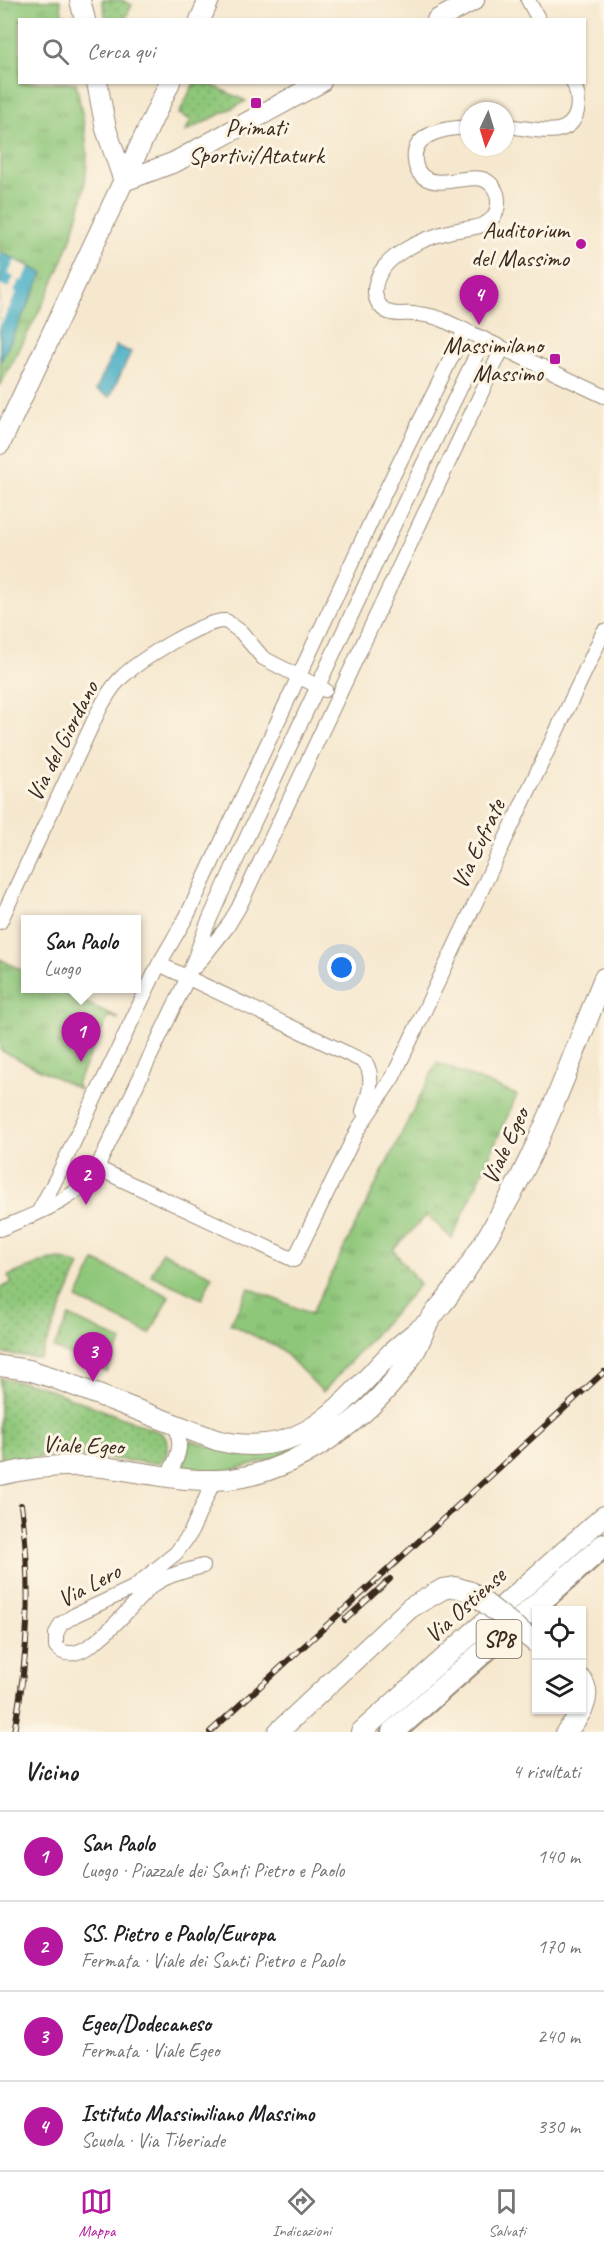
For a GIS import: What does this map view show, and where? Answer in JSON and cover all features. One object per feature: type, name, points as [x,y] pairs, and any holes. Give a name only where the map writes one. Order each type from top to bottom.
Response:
[{"type":"main road","points":[[80,0],[84,18]]},
{"type":"main road","points":[[201,18],[210,0]]},
{"type":"main road","points":[[441,18],[474,0]]},
{"type":"main road","points":[[96,84],[102,111],[124,181]]},
{"type":"main road","points":[[0,444],[169,84]]},
{"type":"main road","points":[[124,181],[161,168],[195,151],[317,84]]},
{"type":"main road","name":"Viale Egeo","points":[[0,1475],[74,1465],[166,1477],[214,1480],[244,1476],[302,1456],[324,1443],[354,1420],[397,1376],[415,1351],[428,1323],[475,1257],[515,1188],[545,1125],[604,978]]},
{"type":"main road","name":"Viale Egeo","points":[[0,1366],[29,1370],[54,1378],[216,1440],[245,1446],[272,1444],[315,1427],[332,1415],[395,1349],[428,1323]]},
{"type":"main road","name":"Via Ostiense","points":[[361,1732],[604,1516]]},
{"type":"main road","name":"SP8","points":[[393,1732],[604,1545]]},
{"type":"main road","points":[[278,1732],[410,1608],[442,1589],[455,1587],[471,1592],[532,1638]]},
{"type":"main road","points":[[566,1732],[578,1714]]},
{"type":"street","points":[[528,0],[537,18]]},
{"type":"street","points":[[514,127],[552,131],[567,128],[575,118],[578,108],[578,96],[574,84]]},
{"type":"street","points":[[460,128],[443,130],[426,136],[416,149],[416,166],[422,177],[434,182],[472,177],[487,182],[495,191],[498,200],[495,214],[491,220],[482,225],[436,236],[394,258],[379,274],[375,293],[380,305],[391,313],[426,315],[465,330],[604,396]]},
{"type":"street","points":[[38,1211],[68,1154],[159,963],[187,916],[380,502],[465,330]]},
{"type":"street","points":[[0,1229],[75,1192],[97,1168],[188,977],[207,925],[240,852],[400,511],[484,339]]},
{"type":"street","points":[[188,977],[231,922],[502,349]]},
{"type":"street","points":[[426,408],[465,426]]},
{"type":"street","points":[[380,502],[421,521]]},
{"type":"street","points":[[337,597],[376,615]]},
{"type":"street","name":"Via del Giordano","points":[[0,922],[94,720],[110,692],[128,671],[175,641],[211,622],[222,620],[237,628],[263,658],[298,677]]},
{"type":"street","name":"Via Eufrate","points":[[358,1129],[393,1077],[604,631]]},
{"type":"street","points":[[298,677],[338,697]]},
{"type":"street","points":[[255,770],[294,788]]},
{"type":"street","points":[[221,843],[261,861]]},
{"type":"street","points":[[97,1168],[294,1260],[358,1129],[371,1083],[370,1072],[365,1062],[159,963]]},
{"type":"street","points":[[166,1477],[175,1464],[179,1452],[179,1436],[176,1426]]},
{"type":"street","name":"Via Lero","points":[[203,1566],[175,1574],[151,1587],[86,1650],[68,1654],[60,1652],[56,1646],[56,1634],[61,1624],[133,1588],[180,1549],[195,1523],[214,1480]]},
{"type":"green space","points":[[0,0],[60,0],[63,18],[18,18],[18,84],[76,84],[87,146],[84,185],[69,245],[57,275],[0,386]]},
{"type":"green space","points":[[102,0],[122,0],[132,5],[126,18],[106,18]]},
{"type":"green space","points":[[194,84],[209,84],[246,101],[185,132],[191,120],[179,114]]},
{"type":"green space","points":[[0,959],[21,970],[21,993],[66,993],[119,1019],[109,1016],[76,1084],[79,1089],[0,1050]]},
{"type":"green space","points":[[437,1063],[517,1095],[452,1239],[427,1215],[393,1250],[420,1284],[323,1392],[281,1349],[230,1324],[249,1288],[311,1314]]},
{"type":"green space","points":[[162,1252],[212,1276],[202,1299],[151,1275]]},
{"type":"green space","points":[[60,1259],[80,1265],[40,1358],[0,1353],[0,1288],[12,1283],[8,1276],[46,1261]]},
{"type":"green space","points":[[95,1261],[169,1296],[150,1334],[77,1299]]},
{"type":"green space","points":[[69,1316],[122,1341],[107,1372],[54,1348]]},
{"type":"green space","points":[[0,1378],[38,1385],[159,1432],[167,1442],[166,1456],[160,1462],[148,1463],[74,1457],[38,1457],[0,1462]]},
{"type":"green space","points":[[190,1440],[208,1446],[306,1440],[308,1443],[279,1457],[229,1471],[183,1471]]},
{"type":"water","points":[[0,252],[43,273],[0,363]]},
{"type":"water","points":[[116,346],[131,352],[110,397],[96,390]]},
{"type":"pier","points":[[15,260],[29,267],[23,281],[20,280],[14,291],[17,292],[0,327],[0,284],[8,288],[14,277],[8,274]]},
{"type":"railway","points":[[210,1732],[604,1372]]},
{"type":"railway","points":[[14,1732],[26,1646],[28,1591],[21,1505]]},
{"type":"railway","points":[[345,1620],[390,1579]]},
{"type":"place","name":"Primati Sportivi/Ataturk","points":[[256,103]]},
{"type":"place","name":"Auditorium del Massimo","points":[[581,244]]},
{"type":"place","name":"Istituto Massimiliano Massimo","points":[[479,325]]},
{"type":"place","name":"Massimilano Massimo","points":[[555,359]]},
{"type":"place","name":"San Paolo","points":[[81,1062]]},
{"type":"place","name":"SS. Pietro e Paolo/Europa","points":[[86,1205]]},
{"type":"place","name":"Egeo/Dodecaneso","points":[[93,1382]]}]
